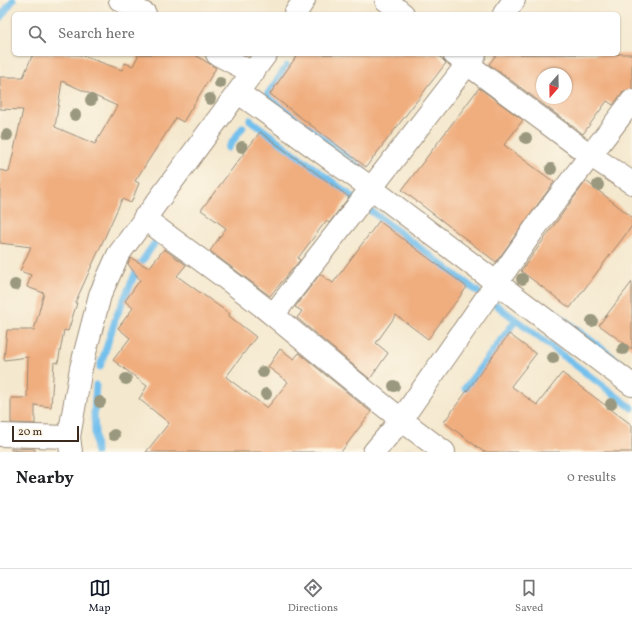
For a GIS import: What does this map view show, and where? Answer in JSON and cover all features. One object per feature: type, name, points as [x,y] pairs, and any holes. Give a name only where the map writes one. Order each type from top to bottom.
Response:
[{"type":"street","points":[[120,0],[141,12]]},
{"type":"street","points":[[296,12],[304,0]]},
{"type":"street","points":[[386,0],[401,12]]},
{"type":"street","points":[[505,12],[514,0]]},
{"type":"street","points":[[221,56],[253,73]]},
{"type":"street","points":[[0,435],[70,445],[81,368],[100,295],[118,255],[265,56]]},
{"type":"street","points":[[273,315],[371,188],[466,58],[590,155],[632,183]]},
{"type":"street","points":[[238,92],[371,188],[632,385]]},
{"type":"street","points":[[374,452],[401,420],[497,282],[590,155],[632,102]]},
{"type":"street","points":[[144,218],[273,315],[296,336],[401,420],[444,452]]},
{"type":"building","points":[[620,54],[632,54],[632,89],[622,93],[613,105],[607,101],[583,134],[543,104],[572,104],[572,68],[536,68],[536,99],[489,64],[495,56],[620,56]]},
{"type":"building","points":[[32,56],[84,56],[122,70],[125,63],[133,66],[138,56],[197,56],[216,68],[183,122],[176,118],[135,181],[139,183],[131,203],[122,199],[75,303],[77,303],[68,331],[64,330],[58,363],[54,362],[51,407],[35,405],[35,424],[11,423],[11,398],[27,398],[28,357],[4,360],[7,330],[34,330],[44,293],[27,287],[31,275],[20,271],[31,247],[0,243],[0,170],[9,172],[23,110],[0,109],[0,77],[23,77]],"holes":[[[62,81],[117,106],[95,144],[55,127]]]},
{"type":"building","points":[[297,56],[439,56],[446,63],[366,167],[270,94]]},
{"type":"building","points":[[479,88],[523,120],[504,145],[554,182],[496,262],[402,190]]},
{"type":"building","points":[[260,132],[349,197],[329,223],[326,221],[298,258],[300,260],[270,296],[210,251],[226,228],[201,210]]},
{"type":"building","points":[[586,181],[632,217],[632,226],[570,308],[521,271]]},
{"type":"building","points":[[379,221],[467,287],[428,339],[396,315],[376,343],[388,353],[370,379],[297,318],[302,311],[295,307],[320,274],[333,283]]},
{"type":"building","points":[[164,249],[186,265],[177,276],[230,314],[229,316],[256,337],[226,377],[267,408],[288,382],[268,367],[280,349],[294,359],[299,353],[371,412],[341,452],[146,452],[169,423],[139,399],[147,386],[113,360],[130,338],[118,328],[133,308],[125,301],[140,280],[128,264],[129,261],[131,258],[149,268]]},
{"type":"building","points":[[632,282],[632,349],[599,325]]},
{"type":"building","points":[[509,334],[536,354],[511,386],[537,405],[562,373],[632,425],[632,452],[484,452],[444,422]]},
{"type":"building","points":[[11,448],[35,449],[35,452],[11,450]]},
{"type":"waterway","points":[[0,18],[13,0]]},
{"type":"waterway","points":[[267,95],[287,66]]},
{"type":"waterway","points":[[267,97],[363,169]]},
{"type":"waterway","points":[[250,120],[358,201]]},
{"type":"waterway","points":[[228,148],[243,127]]},
{"type":"waterway","points":[[371,211],[478,292]]},
{"type":"waterway","points":[[140,264],[156,241]]},
{"type":"waterway","points":[[100,367],[116,317],[136,272]]},
{"type":"waterway","points":[[495,304],[632,408]]},
{"type":"waterway","points":[[550,309],[623,365]]},
{"type":"waterway","points":[[465,388],[516,320]]},
{"type":"waterway","points":[[96,385],[94,413],[96,452]]}]
